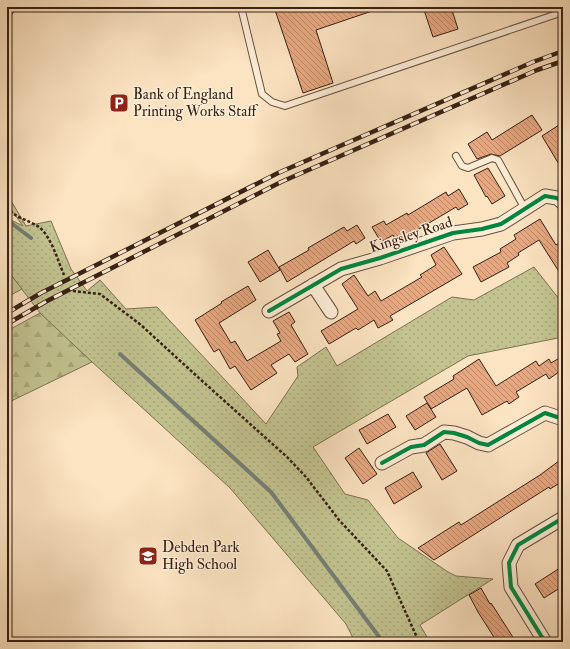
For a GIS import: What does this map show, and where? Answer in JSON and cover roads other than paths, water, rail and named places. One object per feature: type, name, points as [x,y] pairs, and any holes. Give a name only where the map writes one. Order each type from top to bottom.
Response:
[{"type":"street","name":"Kingsley Road","points":[[269,311],[341,269],[387,256],[453,233],[482,229],[501,224],[545,196],[557,198],[563,203]]},
{"type":"street","points":[[314,285],[331,312]]},
{"type":"street","points":[[382,464],[411,447],[424,445],[444,432],[454,433],[488,445],[545,414],[563,419]]},
{"type":"street","points":[[545,642],[511,587],[509,563],[518,545],[563,518]]},
{"type":"lane","points":[[7,14],[14,7]]},
{"type":"lane","points":[[241,7],[262,94],[272,102],[285,106],[563,12]]},
{"type":"lane","points":[[456,156],[462,166],[468,168],[492,158],[498,160],[525,209]]},
{"type":"waterway","points":[[7,220],[31,238]]},
{"type":"waterway","points":[[120,354],[271,492],[383,642]]},
{"type":"railway","points":[[7,313],[41,293],[278,173],[533,62],[563,51]]},
{"type":"railway","points":[[7,324],[47,301],[281,182],[537,70],[563,61]]},
{"type":"place","name":"Bank of England Printing Works Staff","points":[[119,103]]},
{"type":"place","name":"Debden Park High School","points":[[148,556]]}]
